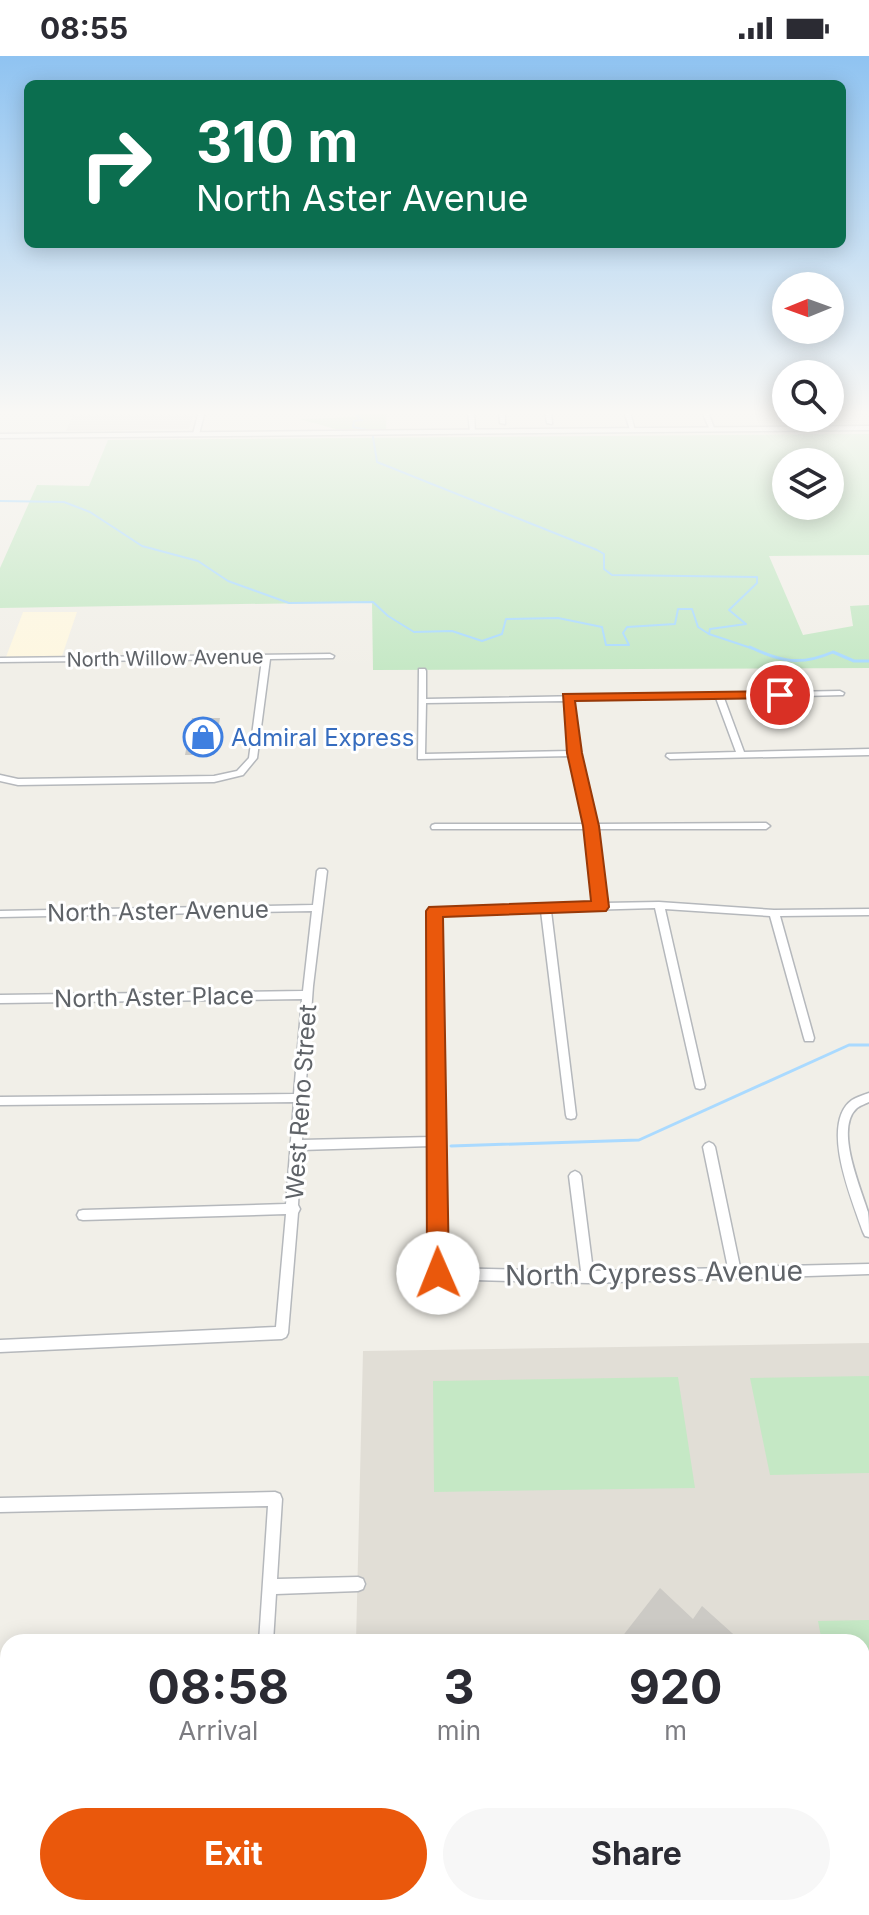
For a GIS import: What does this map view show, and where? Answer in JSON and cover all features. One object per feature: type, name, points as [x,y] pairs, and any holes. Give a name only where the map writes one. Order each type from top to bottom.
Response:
[{"type":"street","name":"North Willow Avenue","points":[[0,660],[330,656]]},
{"type":"street","points":[[0,778],[18,782],[224,778],[245,769],[253,758],[266,657]]},
{"type":"street","points":[[422,671],[421,757],[575,753]]},
{"type":"street","points":[[424,701],[840,693]]},
{"type":"street","points":[[568,697],[575,753],[591,826],[600,907]]},
{"type":"street","points":[[720,697],[741,754]]},
{"type":"street","points":[[670,756],[869,752]]},
{"type":"street","points":[[435,827],[766,826]]},
{"type":"street","name":"West Reno Street","points":[[0,1346],[282,1333],[294,1209],[307,995],[322,871]]},
{"type":"street","points":[[659,905],[700,1085]]},
{"type":"street","points":[[298,1145],[437,1141],[435,911],[659,905],[774,913],[869,912]]},
{"type":"street","name":"North Aster Avenue","points":[[0,914],[316,908]]},
{"type":"street","points":[[546,910],[571,1115]]},
{"type":"street","points":[[774,913],[809,1038]]},
{"type":"street","name":"North Aster Place","points":[[0,999],[307,995]]},
{"type":"street","points":[[869,1097],[861,1099],[848,1113],[841,1128],[843,1152],[869,1232]]},
{"type":"street","points":[[0,1101],[301,1098]]},
{"type":"street","name":"North Cypress Avenue","points":[[437,1141],[438,1273],[588,1277],[869,1269]]},
{"type":"street","points":[[709,1147],[735,1273]]},
{"type":"street","points":[[575,1176],[588,1277]]},
{"type":"street","points":[[83,1215],[294,1209]]},
{"type":"street","points":[[0,1505],[275,1499],[267,1634]]},
{"type":"street","points":[[270,1587],[358,1584]]},
{"type":"shaded area","points":[[23,612],[77,612],[62,656],[6,657]]},
{"type":"shaded area","points":[[869,1343],[869,1634],[356,1634],[363,1351]]},
{"type":"green space","points":[[31,498],[772,498],[772,520],[844,520],[844,498],[869,498],[869,555],[769,556],[803,635],[853,626],[850,606],[869,605],[869,668],[373,670],[372,602],[0,608],[0,568]]},
{"type":"green space","points":[[869,1376],[869,1473],[770,1475],[750,1378]]},
{"type":"green space","points":[[678,1377],[695,1488],[434,1492],[433,1381]]},
{"type":"green space","points":[[869,1620],[869,1634],[820,1634],[818,1621]]},
{"type":"building","name":"Admiral Express","points":[[192,718],[220,718],[214,755],[185,755]]},
{"type":"building","points":[[660,1588],[693,1619],[702,1606],[733,1634],[624,1634]]},
{"type":"waterway","points":[[466,498],[597,550],[604,554],[604,569],[612,575],[757,577],[757,583],[729,610],[746,624],[710,629],[709,634]]},
{"type":"waterway","points":[[0,501],[64,502],[90,512],[142,546],[198,561],[228,581],[289,603],[373,602],[388,616],[414,632],[452,631],[482,641],[502,634],[506,619],[558,618],[602,627],[606,645],[629,645],[623,633],[627,627],[675,624],[678,609],[692,609],[698,627],[709,634]]},
{"type":"waterway","points":[[709,634],[754,649]]},
{"type":"waterway","points":[[750,647],[791,660],[801,661],[833,652],[854,661],[869,661]]},
{"type":"waterway","points":[[451,1146],[639,1140],[849,1045],[869,1045]]},
{"type":"place","name":"Admiral Express","points":[[203,737]]},
{"type":"route","points":[[438,1273],[435,911],[600,907],[591,826],[575,753],[568,697],[780,695]]}]
